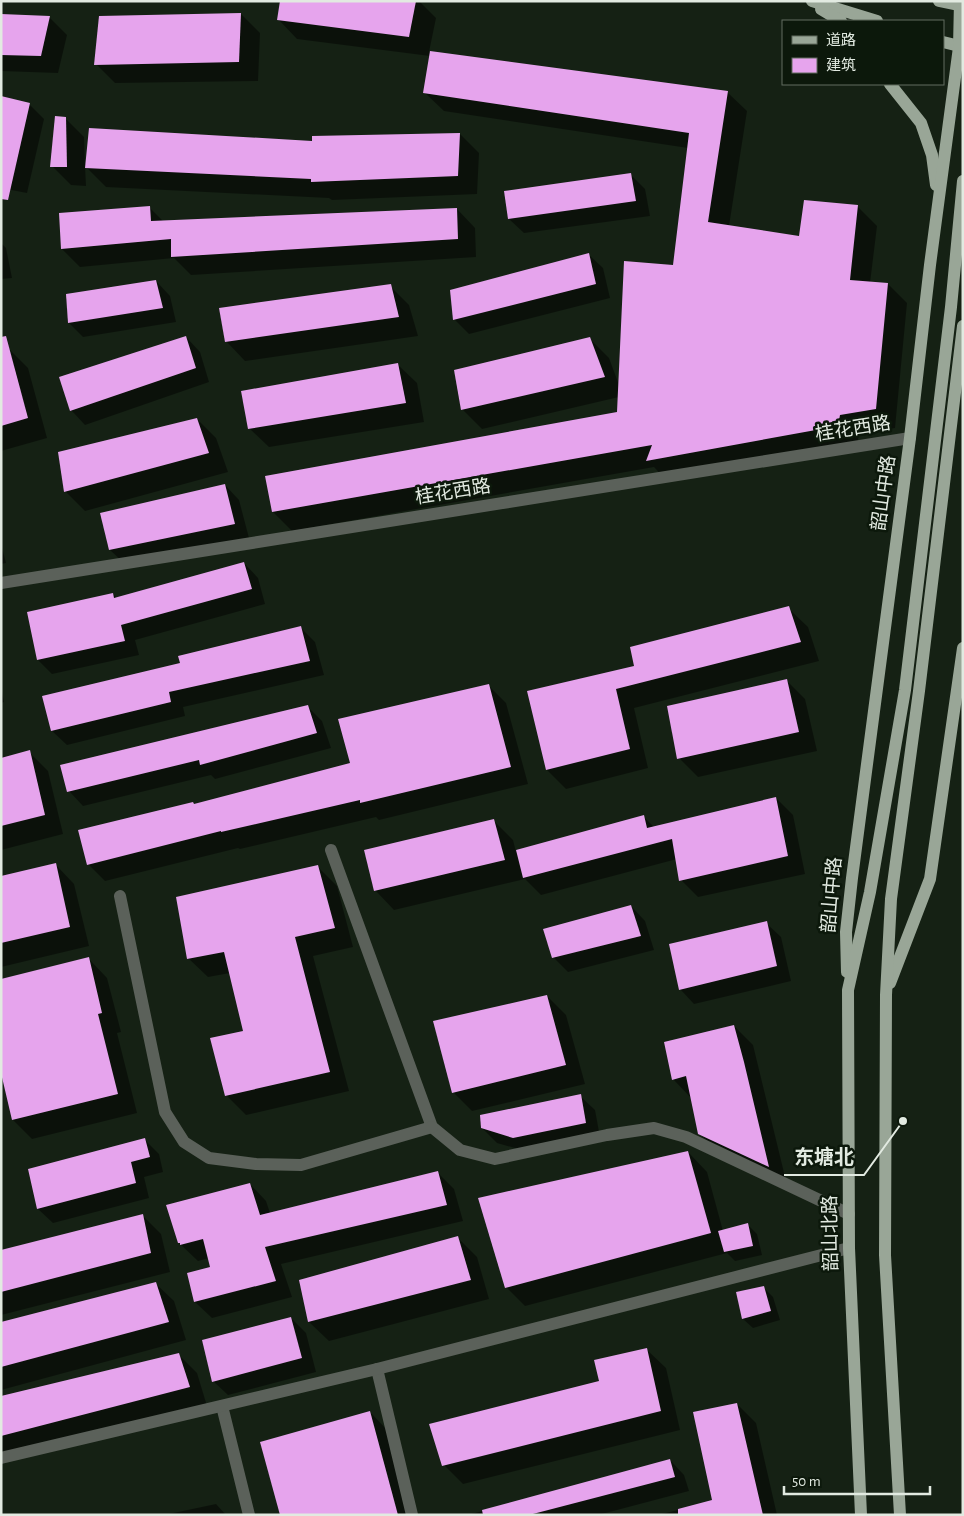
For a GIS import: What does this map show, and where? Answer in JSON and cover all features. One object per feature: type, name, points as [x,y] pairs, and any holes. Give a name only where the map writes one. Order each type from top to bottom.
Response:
[{"type":"main road","points":[[808,1],[838,20]]},
{"type":"main road","points":[[812,1],[873,20]]},
{"type":"main road","points":[[940,1],[961,4]]},
{"type":"main road","name":"韶山中路","points":[[848,990],[846,932],[852,878],[910,438],[930,265],[961,47],[961,4]]},
{"type":"main road","points":[[944,42],[961,47]]},
{"type":"main road","points":[[891,85],[921,123],[932,155],[939,203]]},
{"type":"main road","name":"韶山中路","points":[[870,892],[905,690],[951,307],[963,181]]},
{"type":"main road","points":[[900,1515],[885,1255],[886,995],[891,899],[920,681],[963,326]]},
{"type":"main road","points":[[886,995],[930,879],[963,648]]},
{"type":"main road","name":"韶山北路","points":[[861,1515],[849,1248],[848,990],[870,892]]},
{"type":"street","name":"桂花西路","points":[[1,583],[910,438]]},
{"type":"street","points":[[331,850],[432,1127],[460,1150],[496,1159],[654,1128],[686,1137],[849,1214]]},
{"type":"street","points":[[120,896],[165,1112],[184,1142],[210,1158],[256,1164],[301,1165],[432,1127]]},
{"type":"street","points":[[1,1458],[377,1369],[849,1248]]},
{"type":"street","points":[[377,1369],[412,1515]]},
{"type":"street","points":[[222,1406],[249,1515]]},
{"type":"building","points":[[280,1],[416,1],[409,37],[277,20]]},
{"type":"building","points":[[241,13],[239,62],[94,65],[99,16]]},
{"type":"building","points":[[1,14],[50,16],[41,56],[1,55]]},
{"type":"building","points":[[430,51],[728,91],[708,222],[799,236],[804,200],[858,205],[850,280],[888,283],[876,409],[840,415],[838,426],[646,461],[652,445],[272,512],[265,476],[617,412],[624,261],[673,265],[689,133],[423,93]]},
{"type":"building","points":[[1,96],[30,103],[8,200],[1,199]]},
{"type":"building","points":[[55,116],[66,117],[67,167],[50,167]]},
{"type":"building","points":[[89,128],[312,141],[312,136],[460,133],[458,176],[311,182],[311,179],[85,168]]},
{"type":"building","points":[[631,173],[636,201],[508,219],[504,191]]},
{"type":"building","points":[[150,206],[151,221],[457,208],[458,239],[171,257],[171,239],[61,249],[59,213]]},
{"type":"building","points":[[589,253],[596,284],[453,320],[450,290]]},
{"type":"building","points":[[156,280],[163,308],[68,323],[66,294]]},
{"type":"building","points":[[391,284],[399,317],[225,342],[219,308]]},
{"type":"building","points":[[6,336],[28,418],[1,426],[1,337]]},
{"type":"building","points":[[186,336],[196,368],[70,411],[59,377]]},
{"type":"building","points":[[590,337],[605,377],[461,410],[454,370]]},
{"type":"building","points":[[398,363],[406,403],[248,429],[241,391]]},
{"type":"building","points":[[197,418],[209,453],[64,492],[58,452]]},
{"type":"building","points":[[225,484],[235,524],[109,550],[100,513]]},
{"type":"building","points":[[244,562],[252,589],[121,625],[125,641],[37,660],[27,612],[113,593],[114,598]]},
{"type":"building","points":[[789,606],[801,642],[616,689],[630,749],[546,770],[527,691],[634,666],[630,647]]},
{"type":"building","points":[[301,626],[310,661],[169,692],[171,702],[51,731],[42,696],[180,663],[178,656]]},
{"type":"building","points":[[787,679],[799,732],[677,759],[667,706]]},
{"type":"building","points":[[489,684],[511,767],[360,803],[360,800],[221,831],[87,865],[78,830],[193,802],[194,804],[350,763],[338,719]]},
{"type":"building","points":[[308,705],[317,733],[200,765],[199,760],[67,792],[60,765]]},
{"type":"building","points":[[30,750],[45,815],[1,826],[1,758]]},
{"type":"building","points":[[776,797],[788,856],[679,881],[672,839],[523,878],[516,850],[644,815],[647,828]]},
{"type":"building","points":[[494,819],[505,860],[374,891],[364,850]]},
{"type":"building","points":[[56,863],[70,927],[1,943],[1,876]]},
{"type":"building","points":[[318,865],[335,928],[295,937],[330,1072],[225,1096],[210,1038],[243,1031],[224,952],[187,959],[176,897]]},
{"type":"building","points":[[631,905],[641,936],[552,958],[543,929]]},
{"type":"building","points":[[767,921],[777,966],[679,990],[669,944]]},
{"type":"building","points":[[89,957],[102,1013],[98,1014],[118,1094],[12,1120],[1,1073],[1,979]]},
{"type":"building","points":[[547,995],[566,1065],[452,1093],[433,1021]]},
{"type":"building","points":[[734,1025],[769,1167],[698,1134],[686,1076],[672,1080],[664,1042]]},
{"type":"building","points":[[581,1094],[586,1123],[513,1138],[481,1128],[480,1115]]},
{"type":"building","points":[[145,1138],[150,1157],[131,1162],[136,1183],[37,1209],[28,1169]]},
{"type":"building","points":[[688,1151],[711,1233],[505,1288],[478,1198]]},
{"type":"building","points":[[438,1171],[447,1205],[265,1247],[276,1281],[194,1302],[187,1273],[210,1267],[203,1239],[180,1245],[166,1205],[250,1183],[260,1215]]},
{"type":"building","points":[[143,1214],[151,1253],[1,1292],[1,1250]]},
{"type":"building","points":[[748,1223],[753,1246],[724,1252],[718,1231]]},
{"type":"building","points":[[458,1236],[471,1280],[308,1322],[299,1280]]},
{"type":"building","points":[[156,1282],[169,1322],[1,1367],[1,1322]]},
{"type":"building","points":[[764,1286],[771,1311],[742,1319],[736,1292]]},
{"type":"building","points":[[291,1317],[302,1358],[212,1382],[202,1340]]},
{"type":"building","points":[[647,1348],[661,1411],[442,1466],[429,1424],[599,1381],[594,1360]]},
{"type":"building","points":[[179,1353],[190,1387],[1,1436],[1,1396]]},
{"type":"building","points":[[737,1403],[763,1515],[678,1515],[678,1509],[712,1500],[693,1412]]},
{"type":"building","points":[[370,1411],[398,1515],[280,1515],[260,1442]]},
{"type":"building","points":[[670,1459],[675,1477],[529,1515],[483,1515],[482,1510]]},
{"type":"place","name":"东塘北","points":[[903,1121]]}]
